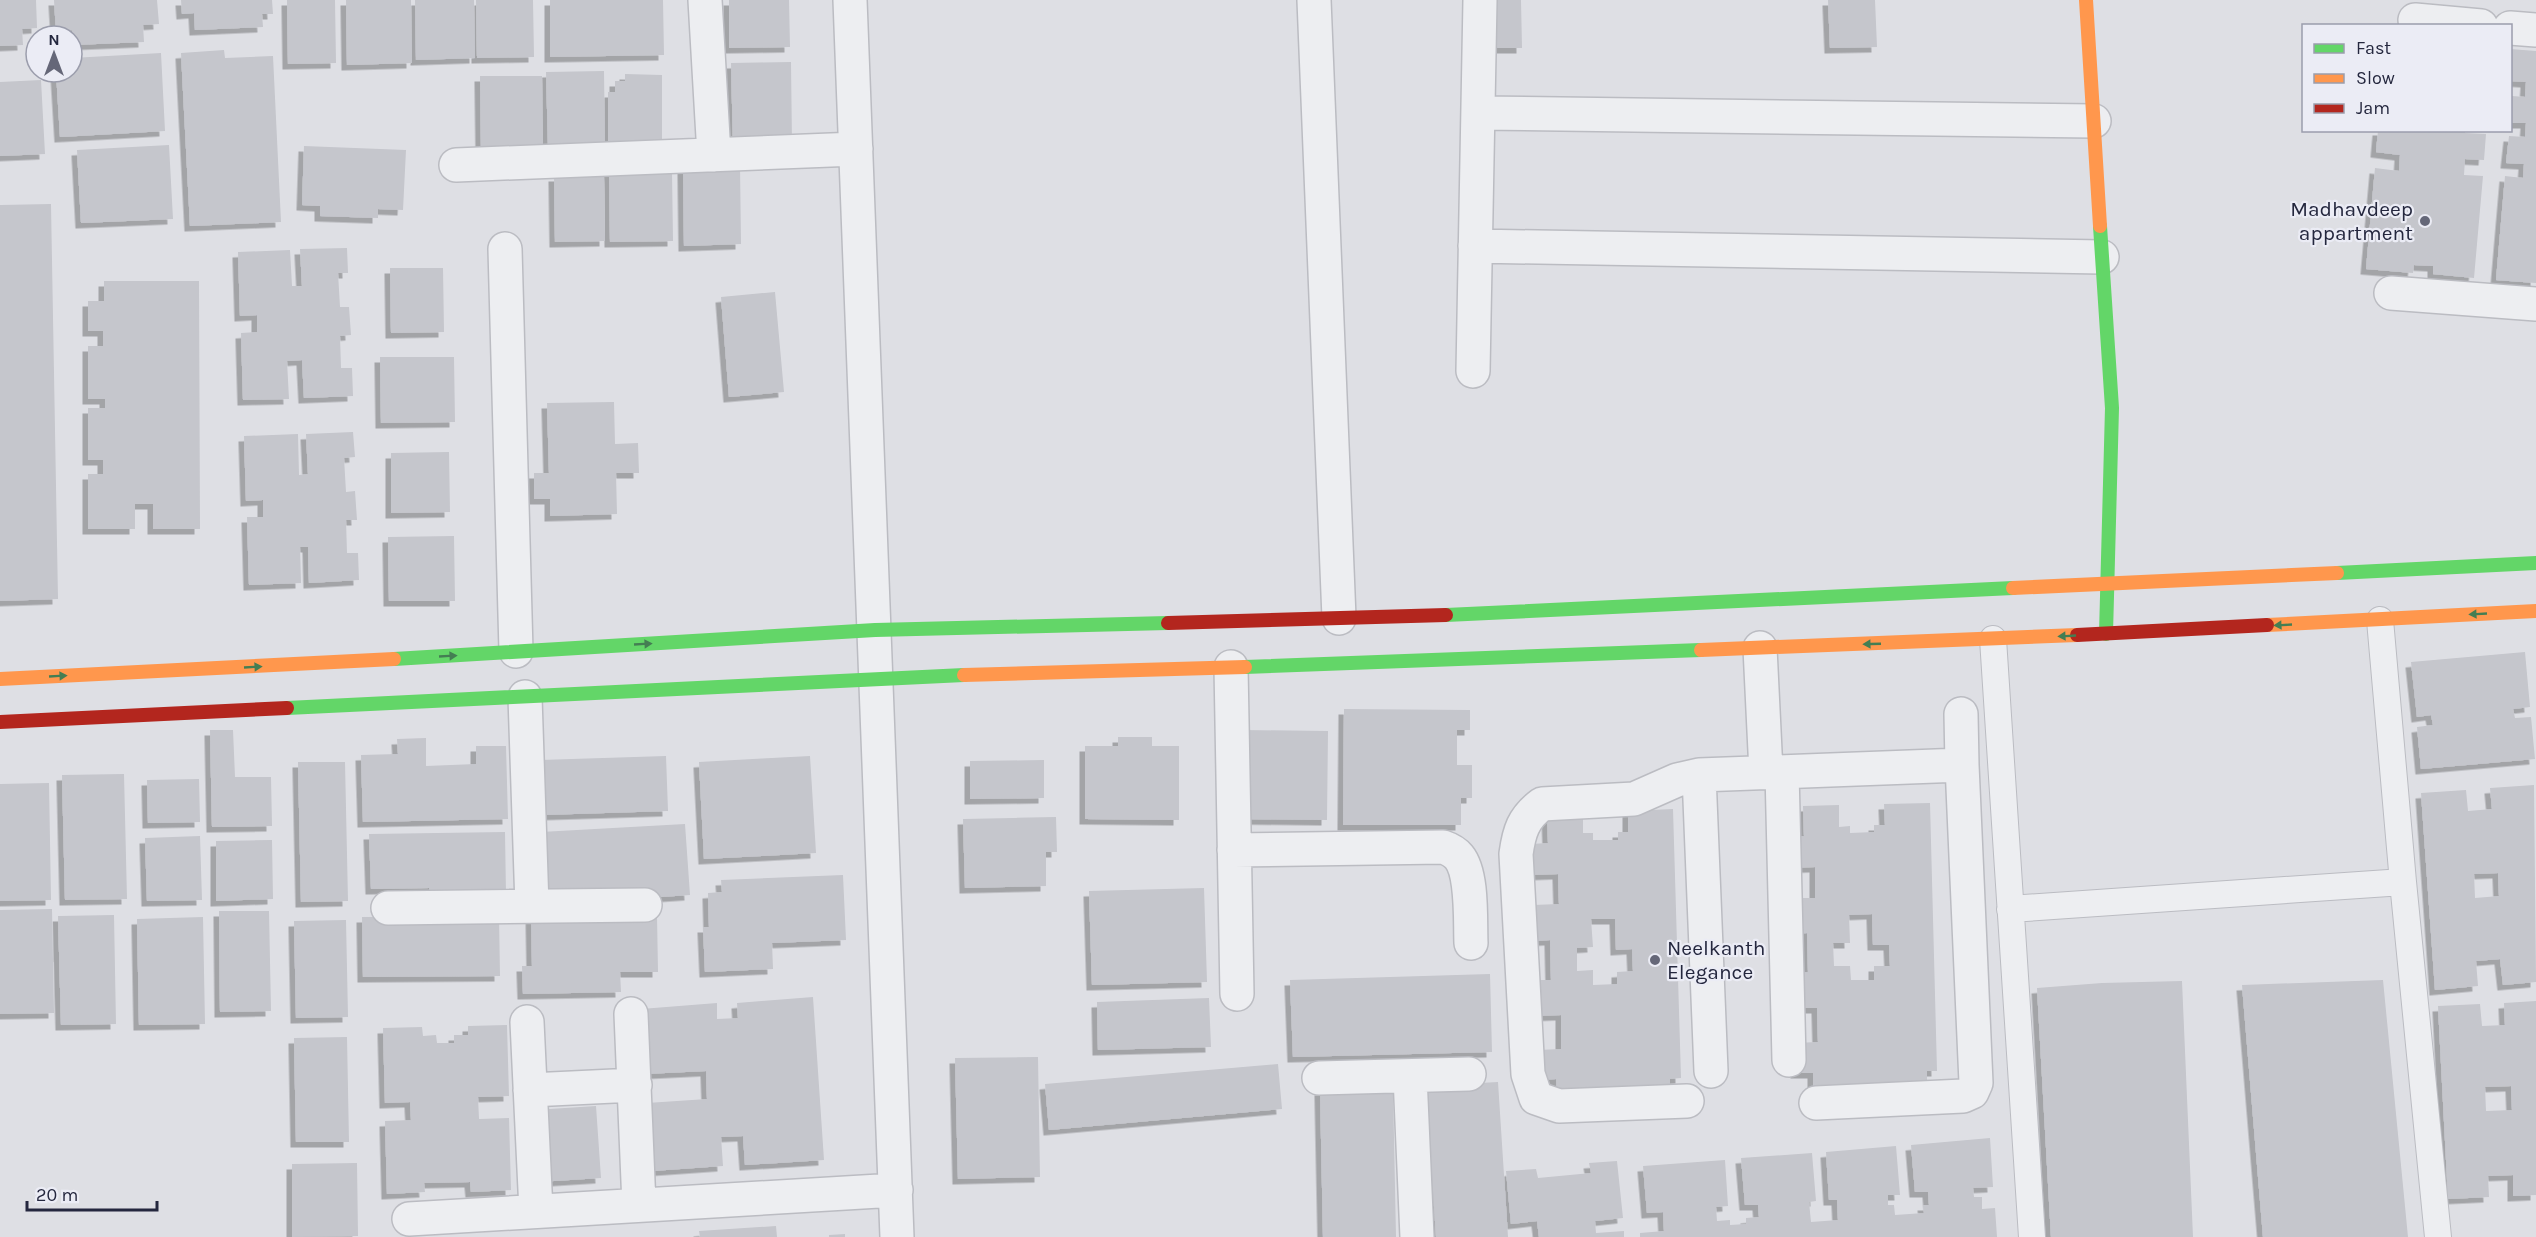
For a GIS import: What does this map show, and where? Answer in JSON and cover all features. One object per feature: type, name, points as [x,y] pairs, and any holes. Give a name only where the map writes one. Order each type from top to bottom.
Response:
[{"type":"street","points":[[705,0],[714,155]]},
{"type":"street","points":[[850,0],[897,1237]]},
{"type":"street","points":[[1314,0],[1339,618]]},
{"type":"street","points":[[1473,371],[1480,0]]},
{"type":"street","points":[[2086,0],[2112,408],[2106,634]]},
{"type":"street","points":[[2415,20],[2459,24]]},
{"type":"street","points":[[2512,28],[2536,30]]},
{"type":"street","points":[[1478,113],[2094,121]]},
{"type":"street","points":[[456,165],[856,149]]},
{"type":"street","points":[[1475,246],[2102,257]]},
{"type":"street","points":[[505,249],[516,651]]},
{"type":"street","points":[[2391,293],[2536,304]]},
{"type":"street","points":[[0,679],[302,670],[516,651],[875,630],[1339,618],[1950,592],[2107,582],[2536,563]]},
{"type":"street","points":[[0,722],[303,703],[525,697],[875,678],[1993,639],[2536,611]]},
{"type":"street","points":[[1760,648],[1774,772],[1788,1060]]},
{"type":"street","points":[[1231,667],[1237,994]]},
{"type":"street","points":[[525,697],[531,906]]},
{"type":"street","points":[[1816,1103],[1963,1096],[1972,1092],[1976,1083],[1961,714]]},
{"type":"street","points":[[1687,1101],[1559,1106],[1536,1098],[1528,1074],[1516,854],[1519,831],[1524,822],[1542,804],[1634,799],[1677,780],[1699,775],[1962,765]]},
{"type":"street","points":[[1699,775],[1711,1071]]},
{"type":"street","points":[[1234,850],[1443,847],[1453,851],[1461,859],[1467,875],[1471,943]]},
{"type":"street","points":[[388,908],[645,905]]},
{"type":"street","points":[[631,1014],[639,1205]]},
{"type":"street","points":[[527,1022],[536,1210]]},
{"type":"street","points":[[1318,1078],[1469,1074]]},
{"type":"street","points":[[1410,1076],[1417,1237]]},
{"type":"street","points":[[530,1090],[635,1084]]},
{"type":"street","points":[[410,1219],[896,1190]]},
{"type":"lane","points":[[2380,620],[2438,1237]]},
{"type":"lane","points":[[1993,639],[2032,1237]]},
{"type":"lane","points":[[2010,909],[2403,882]]},
{"type":"building","points":[[0,0],[36,0],[37,24],[24,24],[23,45],[0,46]]},
{"type":"building","points":[[54,0],[157,0],[159,24],[143,25],[144,42],[84,45],[84,24],[56,24]]},
{"type":"building","points":[[181,0],[272,0],[273,14],[262,14],[263,27],[195,30],[194,13],[182,14]]},
{"type":"building","points":[[287,0],[335,0],[336,63],[288,64]]},
{"type":"building","points":[[346,0],[411,0],[412,63],[347,65]]},
{"type":"building","points":[[415,0],[474,0],[475,58],[416,60]]},
{"type":"building","points":[[476,0],[533,0],[534,57],[477,58]]},
{"type":"building","points":[[550,0],[663,0],[664,55],[550,57]]},
{"type":"building","points":[[729,0],[789,0],[790,47],[729,48]]},
{"type":"building","points":[[1488,0],[1521,0],[1522,48],[1489,48]]},
{"type":"building","points":[[1828,0],[1875,0],[1877,47],[1830,48]]},
{"type":"building","points":[[2512,49],[2536,51],[2536,283],[2496,280],[2505,176],[2523,178],[2524,164],[2506,163],[2509,136],[2525,137],[2526,123],[2512,123],[2512,96],[2525,97],[2526,82],[2512,81]]},
{"type":"building","points":[[224,50],[225,58],[273,56],[281,222],[190,226],[181,53]]},
{"type":"building","points":[[161,53],[165,131],[60,137],[57,84],[84,84],[84,57]]},
{"type":"building","points":[[791,62],[792,145],[733,146],[731,63]]},
{"type":"building","points":[[604,71],[605,146],[548,147],[546,72]]},
{"type":"building","points":[[625,74],[662,75],[662,149],[608,148],[608,92],[615,92],[615,81],[625,81]]},
{"type":"building","points":[[480,76],[542,76],[543,150],[481,151]]},
{"type":"building","points":[[24,81],[24,84],[41,84],[45,154],[0,156],[0,82]]},
{"type":"building","name":"Madhavdeep appartment","points":[[2378,132],[2486,134],[2484,160],[2465,159],[2464,175],[2483,176],[2474,278],[2433,274],[2433,266],[2414,265],[2413,273],[2366,269],[2375,168],[2399,171],[2400,155],[2376,152]]},
{"type":"building","points":[[169,145],[173,219],[81,223],[77,150]]},
{"type":"building","points":[[304,146],[406,150],[403,210],[378,209],[378,218],[320,216],[320,206],[302,205]]},
{"type":"building","points":[[740,165],[741,244],[684,246],[683,167]]},
{"type":"building","points":[[609,171],[672,171],[673,241],[610,242]]},
{"type":"building","points":[[554,176],[604,176],[605,241],[555,242]]},
{"type":"building","points":[[51,204],[58,599],[0,601],[0,205]]},
{"type":"building","points":[[347,248],[348,273],[338,273],[340,307],[349,307],[351,335],[340,336],[341,368],[352,368],[353,396],[304,398],[302,360],[287,361],[289,399],[243,400],[241,333],[257,332],[257,315],[240,316],[238,252],[290,250],[292,286],[302,286],[300,249]]},
{"type":"building","points":[[390,268],[443,268],[444,332],[391,333]]},
{"type":"building","points":[[104,281],[199,281],[200,529],[153,529],[153,504],[135,504],[135,529],[88,529],[88,474],[103,474],[103,460],[88,460],[88,408],[105,408],[105,399],[88,399],[88,346],[103,346],[103,331],[88,331],[88,301],[104,301]]},
{"type":"building","points":[[775,292],[784,392],[729,397],[721,297]]},
{"type":"building","points":[[380,357],[454,357],[455,422],[381,423]]},
{"type":"building","points":[[614,402],[615,444],[638,443],[639,473],[616,473],[617,514],[550,516],[550,499],[534,499],[534,473],[549,473],[547,403]]},
{"type":"building","points":[[353,432],[355,457],[344,458],[346,492],[355,491],[357,520],[346,520],[347,553],[358,553],[359,580],[309,583],[308,547],[300,547],[301,583],[249,585],[247,517],[263,517],[263,500],[246,501],[244,436],[298,434],[299,475],[308,474],[306,434]]},
{"type":"building","points":[[449,452],[450,512],[391,513],[391,453]]},
{"type":"building","points":[[454,536],[455,601],[389,601],[388,537]]},
{"type":"building","points":[[2525,652],[2530,707],[2513,709],[2515,718],[2531,717],[2535,759],[2421,769],[2417,727],[2433,725],[2431,715],[2417,717],[2411,662]]},
{"type":"building","points":[[1344,709],[1470,710],[1470,730],[1457,730],[1457,765],[1472,765],[1472,798],[1461,798],[1461,825],[1343,825]]},
{"type":"building","points":[[210,730],[233,730],[235,777],[271,777],[272,826],[212,827]]},
{"type":"building","points":[[1240,730],[1328,731],[1327,820],[1239,819]]},
{"type":"building","points":[[1118,737],[1152,737],[1152,746],[1179,746],[1179,820],[1085,819],[1085,746],[1118,746]]},
{"type":"building","points":[[426,738],[426,766],[476,764],[476,746],[506,746],[508,819],[363,822],[361,755],[398,754],[397,739]]},
{"type":"building","points":[[666,756],[668,811],[542,815],[540,760]]},
{"type":"building","points":[[810,756],[816,853],[704,859],[699,762]]},
{"type":"building","points":[[1044,760],[1044,798],[970,799],[970,761]]},
{"type":"building","points":[[298,762],[345,762],[348,901],[301,902]]},
{"type":"building","points":[[124,774],[127,899],[65,900],[62,775]]},
{"type":"building","points":[[199,779],[200,822],[148,823],[147,780]]},
{"type":"building","points":[[49,783],[51,900],[0,901],[0,784]]},
{"type":"building","points":[[2534,785],[2536,982],[2503,985],[2500,959],[2476,961],[2478,986],[2435,990],[2421,793],[2466,790],[2468,811],[2492,809],[2490,788]],"holes":[[[2498,873],[2499,896],[2475,898],[2474,874]]]},
{"type":"building","name":"Neelkanth Elegance","points":[[1930,803],[1937,1071],[1927,1071],[1927,1085],[1813,1088],[1813,1073],[1796,1073],[1795,1043],[1818,1042],[1817,1008],[1793,1008],[1792,973],[1808,972],[1807,933],[1791,934],[1789,898],[1815,898],[1815,867],[1789,868],[1788,837],[1804,836],[1803,806],[1839,805],[1839,827],[1850,826],[1850,833],[1874,832],[1874,825],[1885,825],[1884,804]],"holes":[[[1872,914],[1873,945],[1889,945],[1890,966],[1874,966],[1874,980],[1851,980],[1850,966],[1834,966],[1833,943],[1850,943],[1849,915]]]},
{"type":"building","name":"Neelkanth Elegance","points":[[1673,809],[1681,1078],[1670,1079],[1670,1092],[1557,1095],[1556,1079],[1539,1080],[1538,1050],[1561,1049],[1561,1015],[1536,1016],[1535,980],[1551,980],[1550,940],[1534,941],[1533,905],[1559,904],[1558,874],[1532,875],[1531,844],[1548,843],[1547,813],[1583,812],[1583,833],[1593,833],[1593,840],[1618,840],[1618,832],[1628,832],[1628,811]],"holes":[[[1591,919],[1615,919],[1616,950],[1632,949],[1633,971],[1617,972],[1617,984],[1593,985],[1593,970],[1577,971],[1577,948],[1593,947]]]},
{"type":"building","points":[[1056,817],[1057,852],[1046,852],[1046,886],[965,888],[963,819]]},
{"type":"building","points":[[685,824],[690,895],[646,898],[645,888],[544,893],[541,832]]},
{"type":"building","points":[[505,832],[506,895],[430,896],[429,888],[371,889],[369,834]]},
{"type":"building","points":[[200,836],[202,900],[147,901],[145,838]]},
{"type":"building","points":[[272,840],[273,899],[216,901],[216,841]]},
{"type":"building","points":[[843,875],[846,940],[772,943],[773,969],[705,972],[703,927],[709,927],[708,893],[722,892],[721,880]]},
{"type":"building","points":[[1204,888],[1207,982],[1092,985],[1089,891]]},
{"type":"building","points":[[52,909],[54,1013],[0,1014],[0,910]]},
{"type":"building","points":[[219,911],[269,911],[271,1011],[220,1012]]},
{"type":"building","points":[[531,911],[657,915],[658,972],[620,972],[621,992],[523,994],[522,966],[532,966]]},
{"type":"building","points":[[114,915],[116,1024],[61,1025],[58,916]]},
{"type":"building","points":[[499,916],[500,976],[363,977],[362,917]]},
{"type":"building","points":[[203,917],[205,1024],[139,1025],[137,919]]},
{"type":"building","points":[[346,920],[348,1017],[296,1018],[294,921]]},
{"type":"building","points":[[1490,974],[1492,1052],[1293,1057],[1290,980]]},
{"type":"building","points":[[2383,980],[2408,1237],[2263,1237],[2242,985]]},
{"type":"building","points":[[2182,981],[2193,1237],[2051,1237],[2037,988],[2102,983]]},
{"type":"building","points":[[813,997],[824,1160],[745,1165],[743,1136],[721,1137],[723,1166],[652,1171],[647,1103],[707,1099],[706,1071],[645,1074],[641,1009],[717,1003],[717,1019],[738,1018],[737,1003]]},
{"type":"building","points":[[1209,998],[1211,1047],[1098,1050],[1097,1002]]},
{"type":"building","points":[[2536,1001],[2536,1195],[2513,1196],[2513,1175],[2488,1176],[2489,1197],[2448,1199],[2438,1006],[2480,1004],[2482,1026],[2505,1025],[2504,1003]],"holes":[[[2511,1086],[2512,1110],[2486,1111],[2485,1087]]]},
{"type":"building","points":[[507,1025],[509,1096],[478,1097],[479,1119],[509,1118],[511,1190],[471,1192],[470,1182],[424,1183],[425,1192],[387,1194],[385,1121],[411,1120],[410,1102],[385,1103],[383,1028],[422,1027],[423,1036],[436,1035],[437,1043],[454,1043],[454,1035],[468,1035],[468,1026]]},
{"type":"building","points":[[347,1037],[349,1142],[296,1142],[294,1038]]},
{"type":"building","points":[[1038,1057],[1040,1177],[958,1179],[955,1058]]},
{"type":"building","points":[[1278,1064],[1282,1109],[1049,1130],[1045,1084]]},
{"type":"building","points":[[1498,1082],[1508,1237],[1436,1237],[1426,1086]]},
{"type":"building","points":[[1393,1089],[1396,1237],[1323,1237],[1320,1090]]},
{"type":"building","points":[[596,1106],[601,1178],[538,1182],[534,1110]]},
{"type":"building","points":[[1990,1138],[1993,1187],[1973,1188],[1974,1197],[1982,1197],[1982,1209],[1995,1208],[1997,1237],[1640,1237],[1640,1233],[1664,1231],[1663,1212],[1647,1213],[1643,1166],[1725,1160],[1728,1206],[1716,1207],[1717,1221],[1730,1220],[1730,1225],[1746,1224],[1746,1218],[1759,1217],[1758,1205],[1745,1205],[1741,1158],[1812,1153],[1816,1201],[1809,1202],[1811,1222],[1838,1220],[1837,1200],[1829,1200],[1826,1152],[1896,1146],[1900,1195],[1888,1195],[1888,1205],[1894,1205],[1895,1215],[1924,1213],[1923,1205],[1929,1205],[1928,1192],[1915,1192],[1911,1145]]},
{"type":"building","points":[[1617,1161],[1623,1218],[1595,1221],[1596,1233],[1624,1231],[1624,1237],[1539,1237],[1537,1221],[1511,1224],[1506,1171],[1536,1169],[1538,1178],[1591,1173],[1589,1163]]},
{"type":"building","points":[[357,1163],[358,1236],[292,1237],[292,1164]]},
{"type":"building","points":[[776,1226],[777,1237],[700,1237],[699,1231]]},
{"type":"building","points":[[845,1234],[845,1237],[829,1237],[829,1235]]},
{"type":"traffic: fast","points":[[2100,226],[2112,408],[2106,634]]},
{"type":"traffic: fast","points":[[2337,573],[2536,563]]},
{"type":"traffic: fast","points":[[1446,615],[2013,588]]},
{"type":"traffic: fast","points":[[394,659],[875,630],[1168,623]]},
{"type":"traffic: fast","points":[[1245,667],[1701,650]]},
{"type":"traffic: fast","points":[[287,708],[964,675]]},
{"type":"traffic: slow","points":[[2086,0],[2100,226]]},
{"type":"traffic: slow","points":[[2013,588],[2337,573]]},
{"type":"traffic: slow","points":[[2267,625],[2536,611]]},
{"type":"traffic: slow","points":[[1701,650],[2077,635]]},
{"type":"traffic: slow","points":[[0,679],[394,659]]},
{"type":"traffic: slow","points":[[964,675],[1245,667]]},
{"type":"traffic: jam","points":[[1168,623],[1446,615]]},
{"type":"traffic: jam","points":[[2077,635],[2267,625]]},
{"type":"traffic: jam","points":[[0,722],[287,708]]},
{"type":"place","name":"Madhavdeep appartment","points":[[2425,221]]},
{"type":"place","name":"Neelkanth Elegance","points":[[1655,960]]}]
